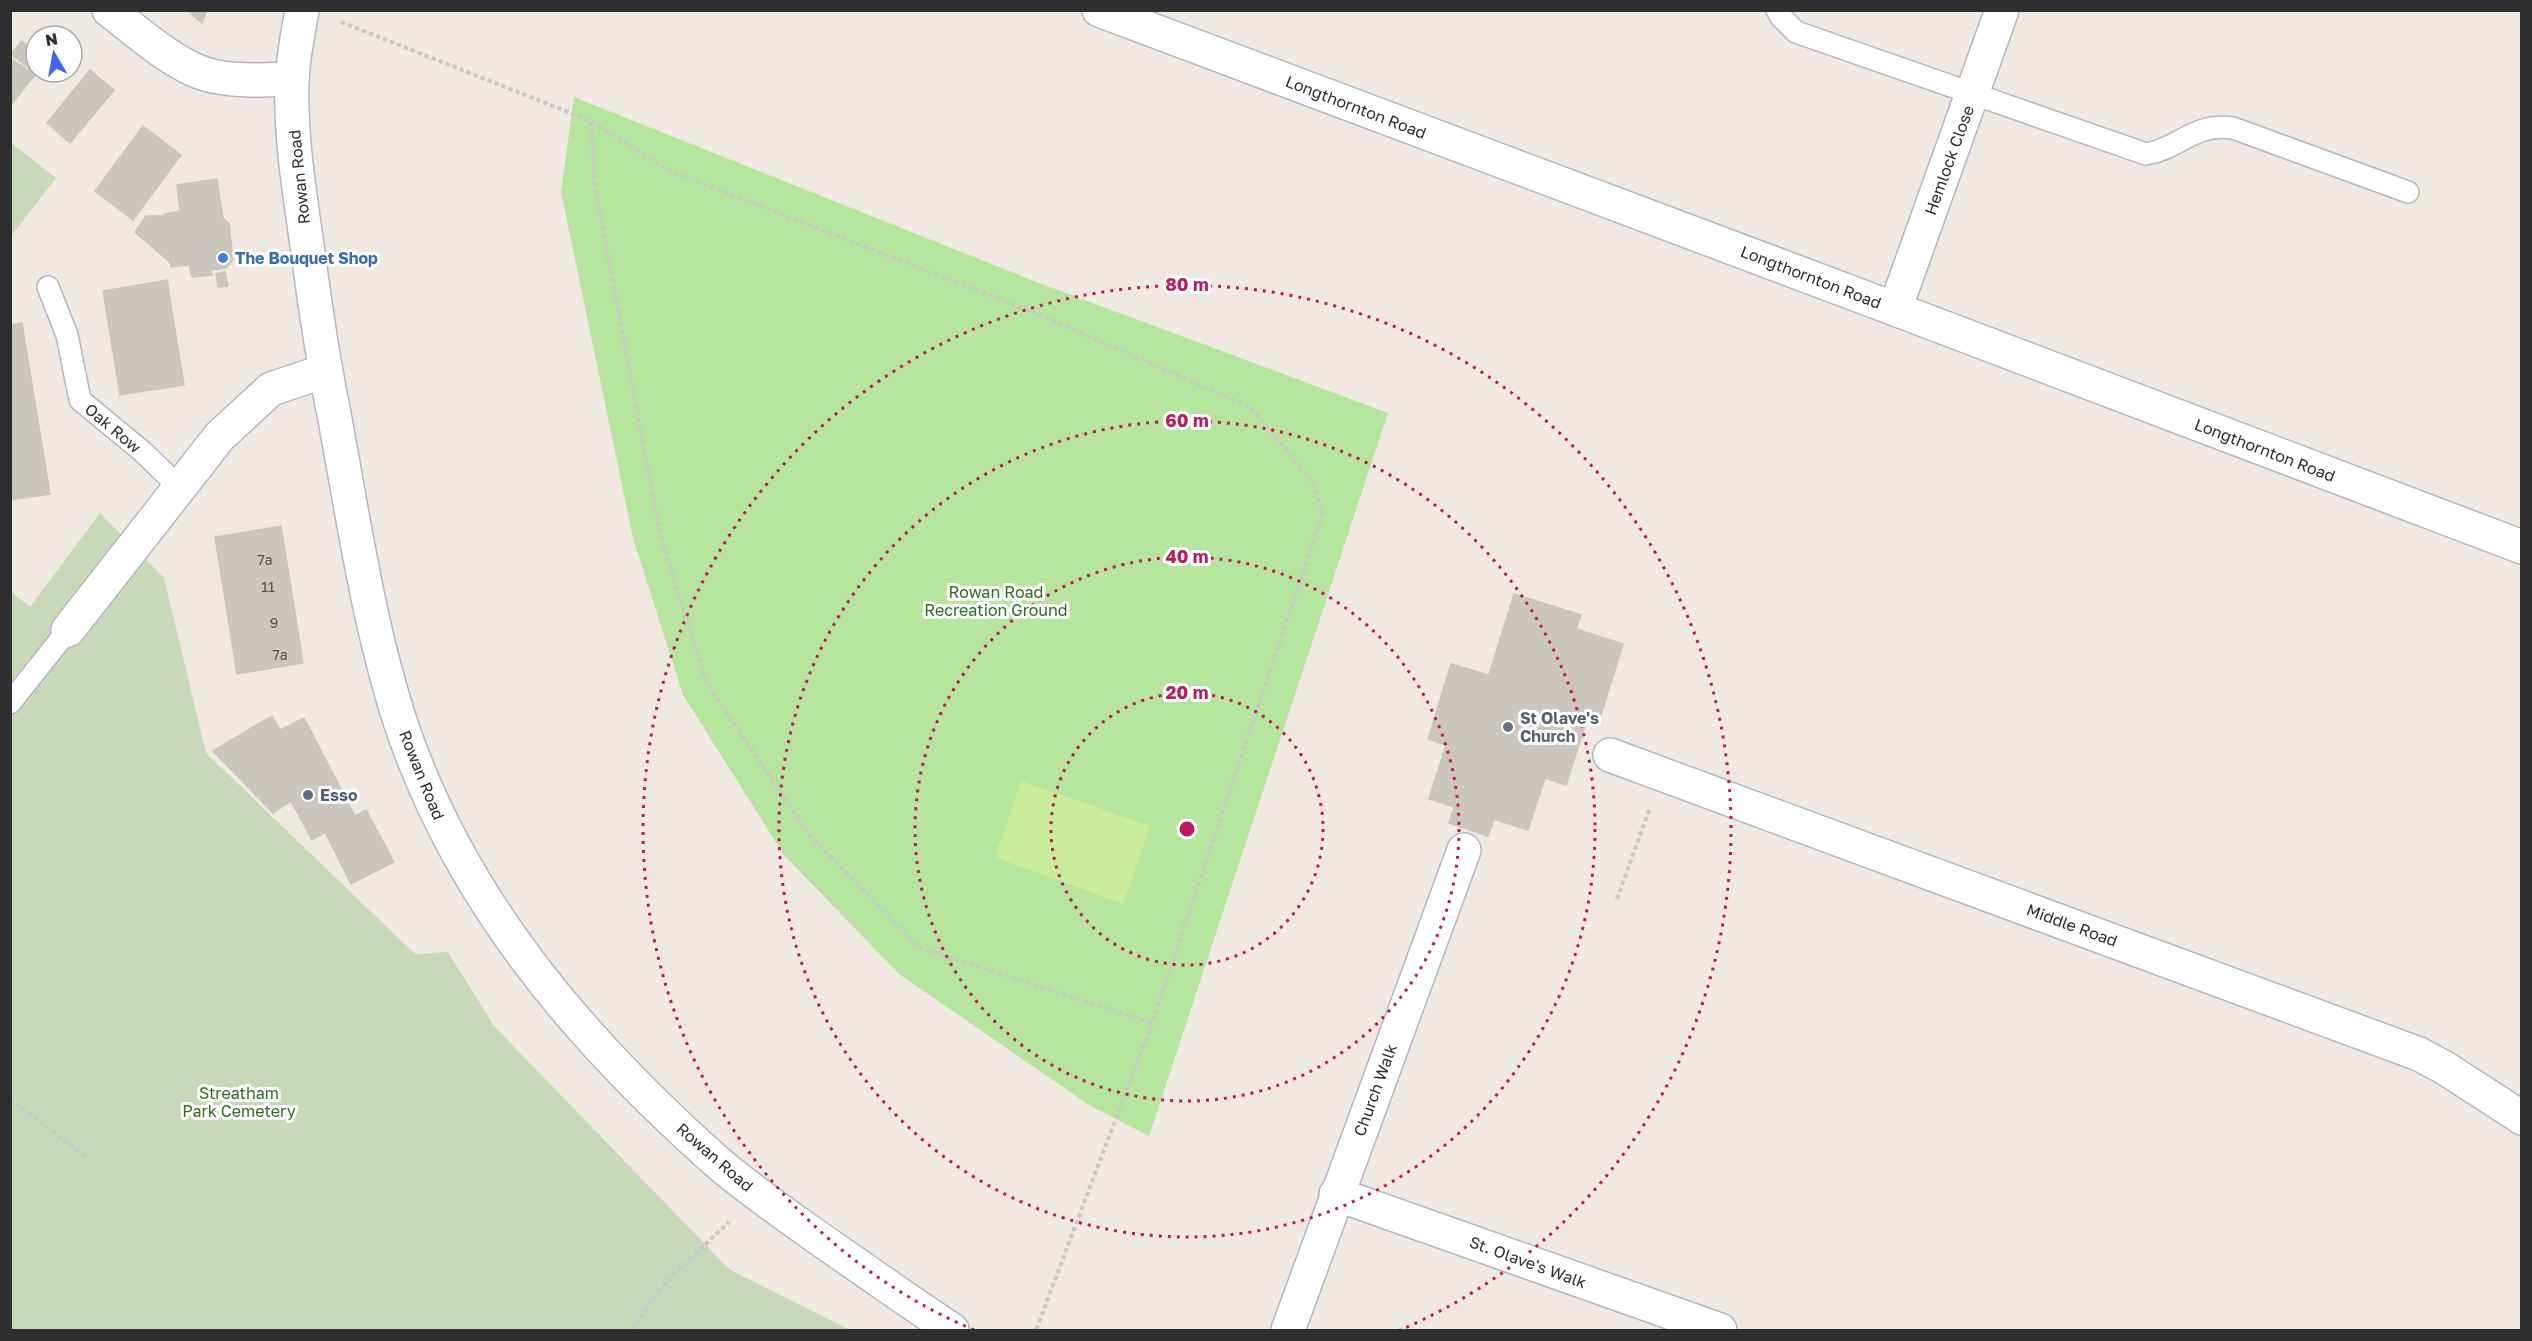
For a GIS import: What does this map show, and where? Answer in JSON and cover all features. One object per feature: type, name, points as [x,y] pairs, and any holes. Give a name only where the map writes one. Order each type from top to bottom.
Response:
[{"type":"street","points":[[109,10],[159,48],[204,74],[233,78],[292,79]]},
{"type":"street","name":"Longthornton Road","points":[[1099,10],[2522,547]]},
{"type":"street","name":"Hemlock Close","points":[[1895,309],[2002,10]]},
{"type":"street","name":"Rowan Road","points":[[317,14],[295,50],[292,79],[296,172],[325,371],[385,670],[415,762],[442,824],[481,894],[554,996],[595,1043],[656,1104],[718,1162],[758,1194],[952,1330]]},
{"type":"street","points":[[68,630],[220,436],[271,389],[325,371]]},
{"type":"street","name":"Middle Road","points":[[1610,755],[2419,1054],[2445,1068],[2522,1118]]},
{"type":"street","name":"Church Walk","points":[[1287,1330],[1464,850]]},
{"type":"street","name":"St. Olave's Walk","points":[[1336,1194],[1720,1330]]},
{"type":"lane","points":[[1777,10],[1780,17],[1796,32],[2146,154],[2161,152],[2198,130],[2217,126],[2233,128],[2408,192]]},
{"type":"lane","name":"Oak Row","points":[[48,287],[67,336],[80,400],[142,452],[180,488]]},
{"type":"lane","points":[[11,702],[68,630]]},
{"type":"path","points":[[317,14],[591,121],[668,170],[1038,314],[1250,406],[1312,481],[1323,513],[1152,1023],[1036,1330]]},
{"type":"path","points":[[591,121],[595,186],[660,534],[706,682],[810,836],[918,947],[1152,1023]]},
{"type":"path","points":[[1617,899],[1662,773]]},
{"type":"path","points":[[10,1099],[86,1157]]},
{"type":"path","points":[[633,1330],[656,1294],[672,1276],[758,1194]]},
{"type":"green space","name":"Rowan Road Recreation Ground","points":[[574,97],[1039,283],[1388,413],[1149,1136],[1089,1105],[899,974],[784,855],[683,695],[633,538],[561,192]]},
{"type":"green space","points":[[11,143],[56,178],[10,236]]},
{"type":"green space","name":"Streatham Park Cemetery","points":[[100,513],[164,578],[206,753],[415,954],[448,952],[494,1026],[729,1269],[850,1330],[11,1330],[10,591],[30,607]]},
{"type":"green space","points":[[1021,781],[1150,826],[1123,904],[995,857]]},
{"type":"building","points":[[187,10],[207,10],[202,23]]},
{"type":"building","points":[[22,41],[24,43],[24,64],[11,54]]},
{"type":"building","points":[[10,58],[24,68],[24,84],[28,84],[10,106]]},
{"type":"building","points":[[90,70],[114,90],[70,143],[47,123],[79,84],[84,84],[84,77]]},
{"type":"building","points":[[143,126],[181,155],[133,220],[95,191]]},
{"type":"building","points":[[217,179],[223,218],[229,223],[233,259],[226,268],[211,270],[212,275],[192,277],[189,265],[171,267],[164,214],[180,211],[177,185]]},
{"type":"building","points":[[146,216],[164,216],[171,263],[135,232]]},
{"type":"building","points":[[225,272],[228,286],[218,287],[216,274]]},
{"type":"building","points":[[167,280],[184,385],[120,395],[103,291]]},
{"type":"building","points":[[22,323],[50,494],[10,500],[10,325]]},
{"type":"building","points":[[281,526],[303,663],[237,674],[215,537]]},
{"type":"building","name":"St Olave's Church","points":[[1514,594],[1581,615],[1576,629],[1623,644],[1601,715],[1590,711],[1566,785],[1545,778],[1528,830],[1494,819],[1488,836],[1449,823],[1454,807],[1429,799],[1446,745],[1428,739],[1451,664],[1489,675]]},
{"type":"building","points":[[272,716],[280,730],[304,718],[355,816],[366,810],[394,862],[351,884],[325,832],[312,840],[291,801],[273,813],[213,751]]},
{"type":"place","name":"The Bouquet Shop","points":[[223,258]]},
{"type":"place","name":"St Olave's Church","points":[[1508,727]]},
{"type":"place","name":"Esso","points":[[308,795]]}]
